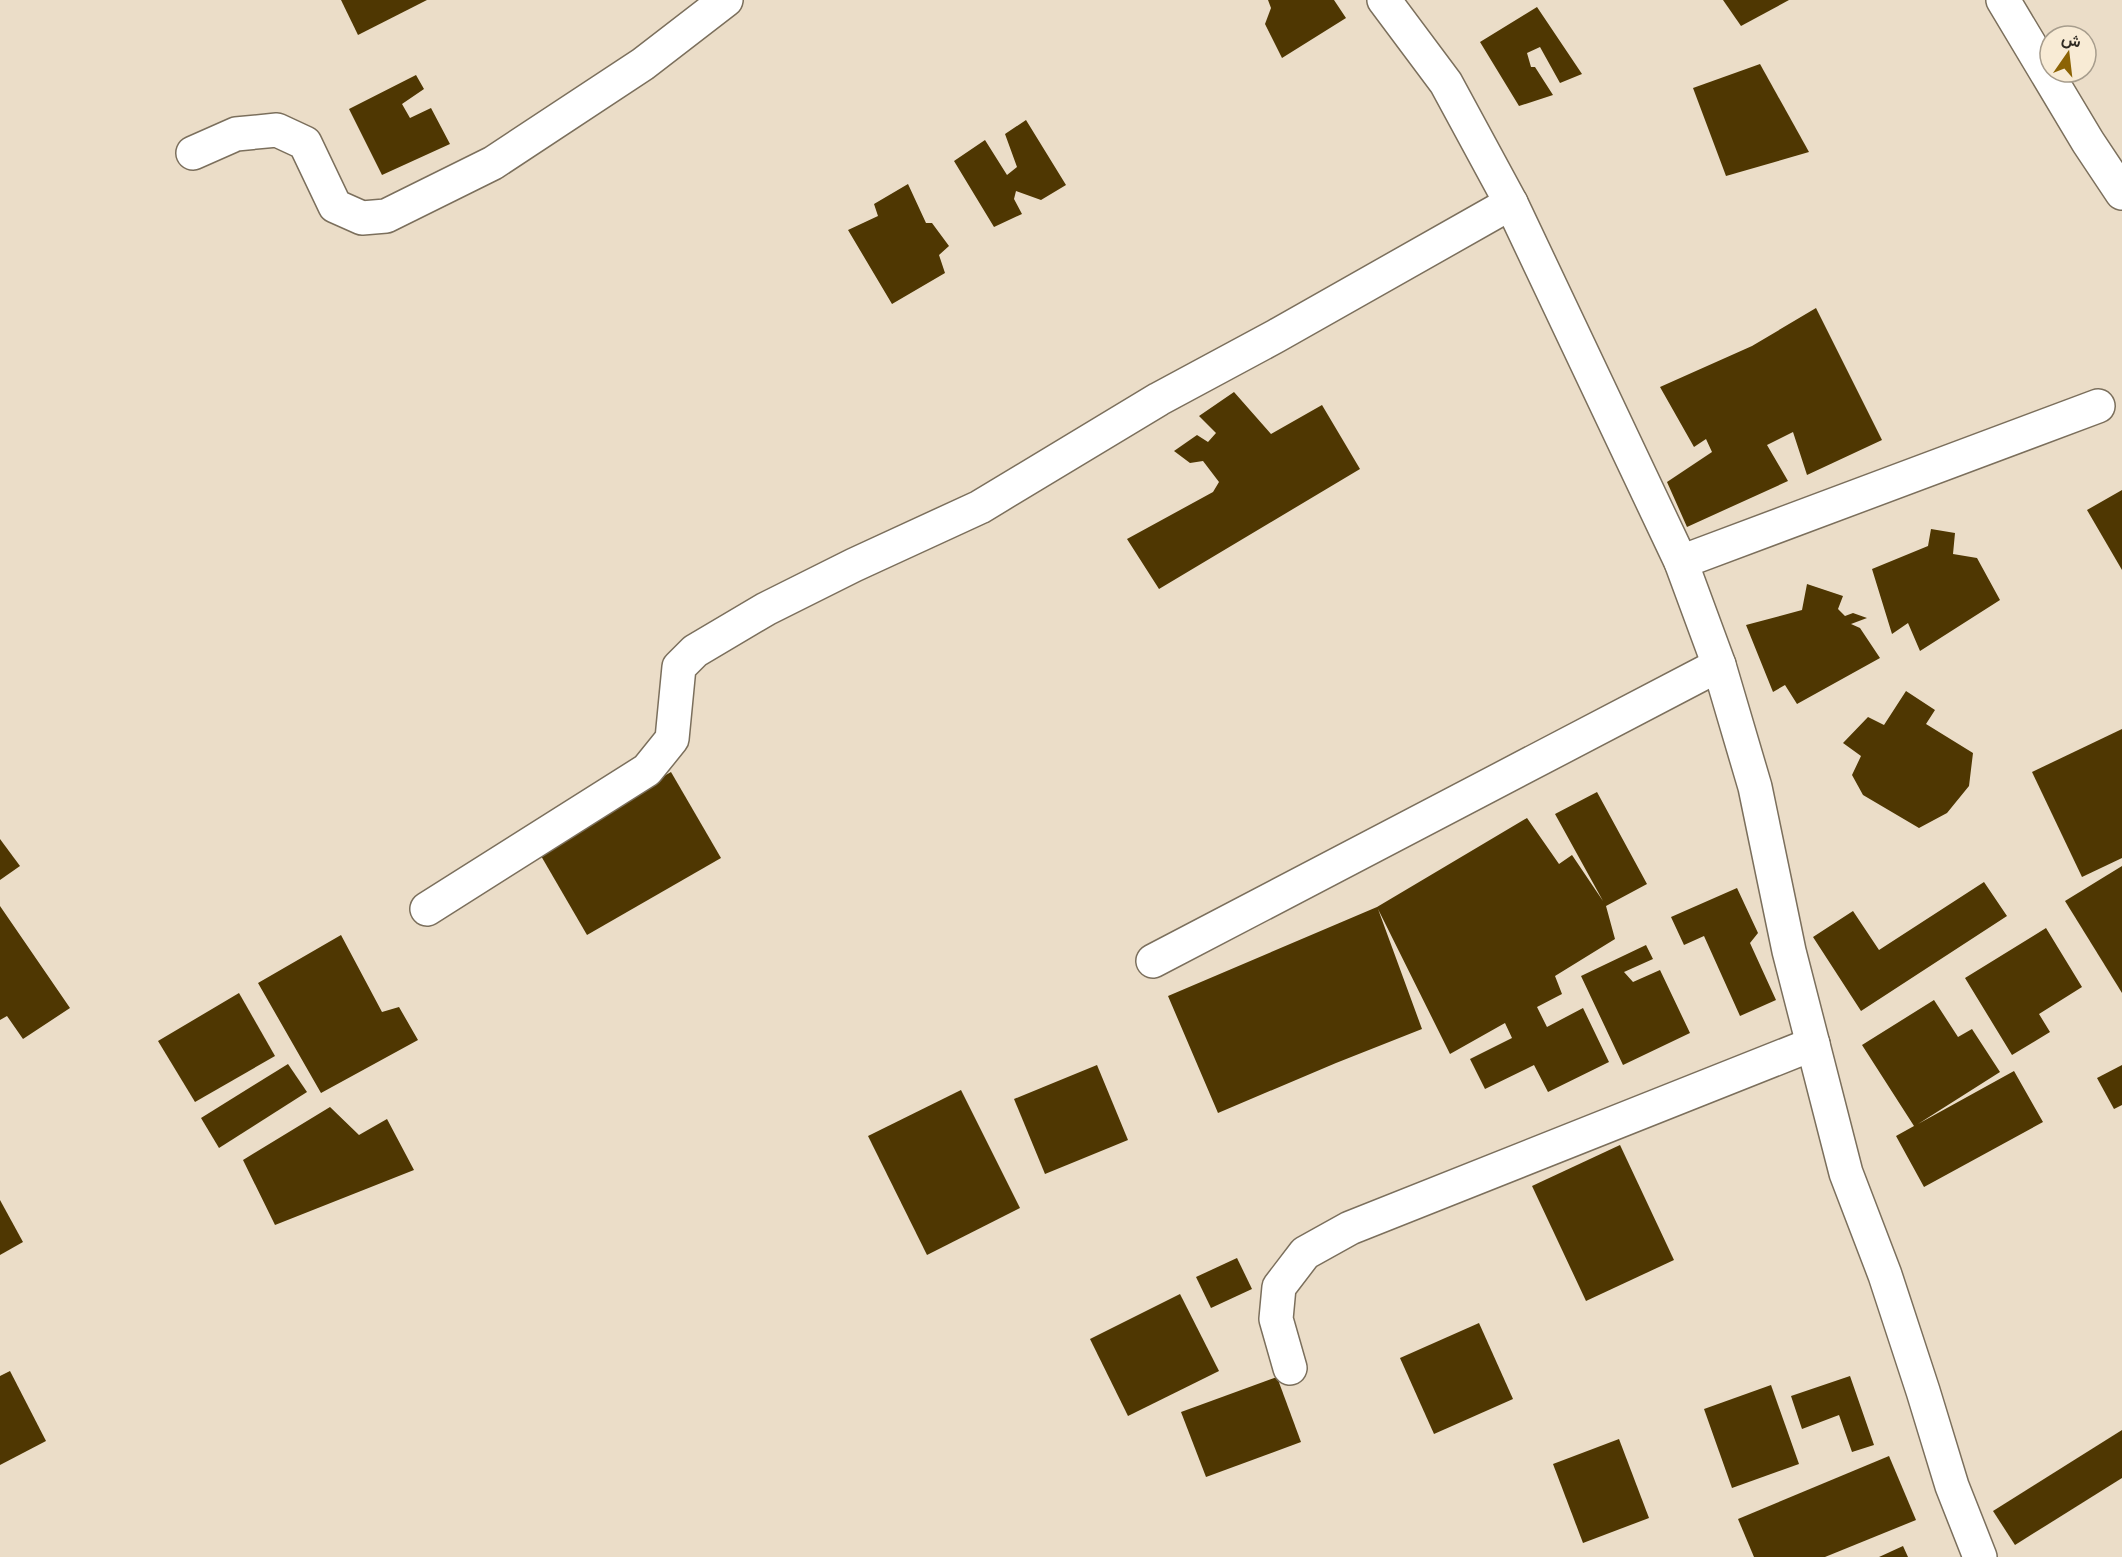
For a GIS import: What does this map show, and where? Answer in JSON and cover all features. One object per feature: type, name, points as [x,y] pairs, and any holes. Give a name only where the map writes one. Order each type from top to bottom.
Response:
[{"type":"street","points":[[194,153],[237,134],[277,130],[305,144],[335,206],[362,218],[386,216],[493,163],[643,64],[726,0]]},
{"type":"street","points":[[1384,0],[1446,83],[1510,203],[1681,562],[1719,665],[1755,787],[1789,951],[1846,1173],[1885,1275],[1952,1486],[1980,1557]]},
{"type":"street","points":[[2003,0],[2088,142],[2122,193]]},
{"type":"street","points":[[427,909],[647,770],[672,739],[679,667],[694,651],[786,599],[980,507],[1159,399],[1276,336],[1510,203]]},
{"type":"street","points":[[1681,562],[2098,406]]},
{"type":"street","points":[[1153,962],[1719,665]]},
{"type":"street","points":[[1290,1368],[1276,1319],[1279,1287],[1305,1253],[1350,1228],[1813,1044]]},
{"type":"building","points":[[341,0],[427,0],[358,35]]},
{"type":"building","points":[[1268,0],[1334,0],[1346,18],[1282,58],[1265,24],[1271,8]]},
{"type":"building","points":[[1723,0],[1789,0],[1741,26]]},
{"type":"building","points":[[1537,7],[1582,74],[1560,83],[1540,47],[1527,53],[1531,67],[1535,67],[1553,95],[1519,106],[1480,42]]},
{"type":"building","points":[[1760,64],[1809,152],[1726,176],[1693,88]]},
{"type":"building","points":[[416,75],[424,89],[402,104],[410,118],[431,108],[450,144],[382,175],[349,109]]},
{"type":"building","points":[[1026,120],[1066,185],[1041,200],[1016,191],[1014,199],[1022,214],[994,227],[954,161],[985,140],[1007,175],[1017,167],[1005,134]]},
{"type":"building","points":[[908,184],[926,223],[932,223],[949,246],[939,255],[945,273],[892,304],[848,230],[878,216],[874,204]]},
{"type":"building","points":[[1816,308],[1882,440],[1807,475],[1793,432],[1767,445],[1788,481],[1687,527],[1667,482],[1712,452],[1706,439],[1694,447],[1660,387],[1752,346]]},
{"type":"building","points":[[1234,392],[1271,434],[1322,405],[1360,469],[1159,589],[1127,539],[1213,492],[1219,482],[1203,461],[1190,463],[1174,451],[1197,435],[1208,442],[1216,433],[1199,416]]},
{"type":"building","points":[[2122,490],[2122,570],[2087,510]]},
{"type":"building","points":[[1931,529],[1955,533],[1953,554],[1977,558],[2000,600],[1920,651],[1908,623],[1892,634],[1872,569],[1928,546]]},
{"type":"building","points":[[1807,584],[1843,596],[1838,609],[1845,616],[1853,613],[1867,618],[1851,624],[1860,628],[1880,658],[1797,704],[1785,685],[1773,692],[1746,625],[1802,610]]},
{"type":"building","points":[[1906,691],[1935,710],[1926,724],[1973,753],[1969,786],[1947,813],[1919,828],[1863,795],[1852,775],[1861,756],[1843,743],[1868,717],[1884,725]]},
{"type":"building","points":[[2122,729],[2122,858],[2082,877],[2032,772]]},
{"type":"building","points":[[671,772],[721,858],[587,935],[537,849]]},
{"type":"building","points":[[1597,792],[1647,884],[1606,906],[1615,939],[1555,976],[1562,994],[1537,1007],[1547,1027],[1583,1008],[1609,1062],[1548,1092],[1534,1065],[1485,1089],[1470,1059],[1512,1038],[1505,1023],[1450,1054],[1378,909],[1422,1029],[1218,1113],[1168,996],[1377,907],[1527,818],[1559,864],[1572,855],[1603,901],[1555,814]]},
{"type":"building","points":[[0,839],[20,866],[0,880]]},
{"type":"building","points":[[2122,866],[2122,993],[2065,901]]},
{"type":"building","points":[[1984,882],[2007,916],[1861,1011],[1813,937],[1853,911],[1879,950]]},
{"type":"building","points":[[1737,888],[1758,933],[1750,943],[1776,1000],[1740,1016],[1704,936],[1684,945],[1671,917]]},
{"type":"building","points":[[0,906],[70,1008],[23,1039],[7,1016],[0,1020]]},
{"type":"building","points":[[2046,928],[2082,987],[2039,1014],[2050,1032],[2012,1055],[1965,978]]},
{"type":"building","points":[[341,935],[382,1012],[399,1007],[418,1040],[321,1093],[258,983]]},
{"type":"building","points":[[1646,945],[1653,959],[1624,972],[1633,982],[1660,970],[1690,1033],[1623,1065],[1581,976]]},
{"type":"building","points":[[239,993],[275,1056],[195,1102],[158,1041]]},
{"type":"building","points":[[1934,1000],[1958,1037],[1972,1029],[2000,1072],[1918,1124],[2014,1071],[2043,1122],[1924,1187],[1896,1136],[1914,1126],[1862,1045]]},
{"type":"building","points":[[288,1064],[307,1092],[219,1148],[201,1118]]},
{"type":"building","points":[[1097,1065],[1128,1140],[1045,1174],[1014,1099]]},
{"type":"building","points":[[2122,1065],[2122,1105],[2114,1109],[2097,1078]]},
{"type":"building","points":[[961,1090],[1020,1208],[927,1255],[868,1136]]},
{"type":"building","points":[[330,1107],[359,1135],[387,1119],[414,1170],[275,1225],[243,1160]]},
{"type":"building","points":[[1620,1145],[1674,1260],[1586,1301],[1532,1186]]},
{"type":"building","points":[[0,1200],[23,1242],[0,1255]]},
{"type":"building","points":[[1237,1258],[1252,1289],[1211,1308],[1196,1277]]},
{"type":"building","points":[[1180,1294],[1219,1371],[1128,1416],[1090,1339]]},
{"type":"building","points":[[1479,1323],[1513,1399],[1434,1434],[1400,1358]]},
{"type":"building","points":[[10,1371],[46,1441],[0,1465],[0,1376]]},
{"type":"building","points":[[1850,1376],[1874,1445],[1852,1452],[1839,1415],[1802,1429],[1791,1396]]},
{"type":"building","points":[[1277,1377],[1301,1442],[1206,1477],[1181,1412]]},
{"type":"building","points":[[1771,1385],[1799,1464],[1732,1488],[1704,1409]]},
{"type":"building","points":[[2122,1430],[2122,1478],[2015,1545],[1993,1511]]},
{"type":"building","points":[[1619,1439],[1649,1518],[1583,1543],[1553,1464]]},
{"type":"building","points":[[1889,1456],[1916,1520],[1825,1557],[1754,1557],[1738,1519]]},
{"type":"building","points":[[1903,1546],[1908,1557],[1879,1557]]}]
